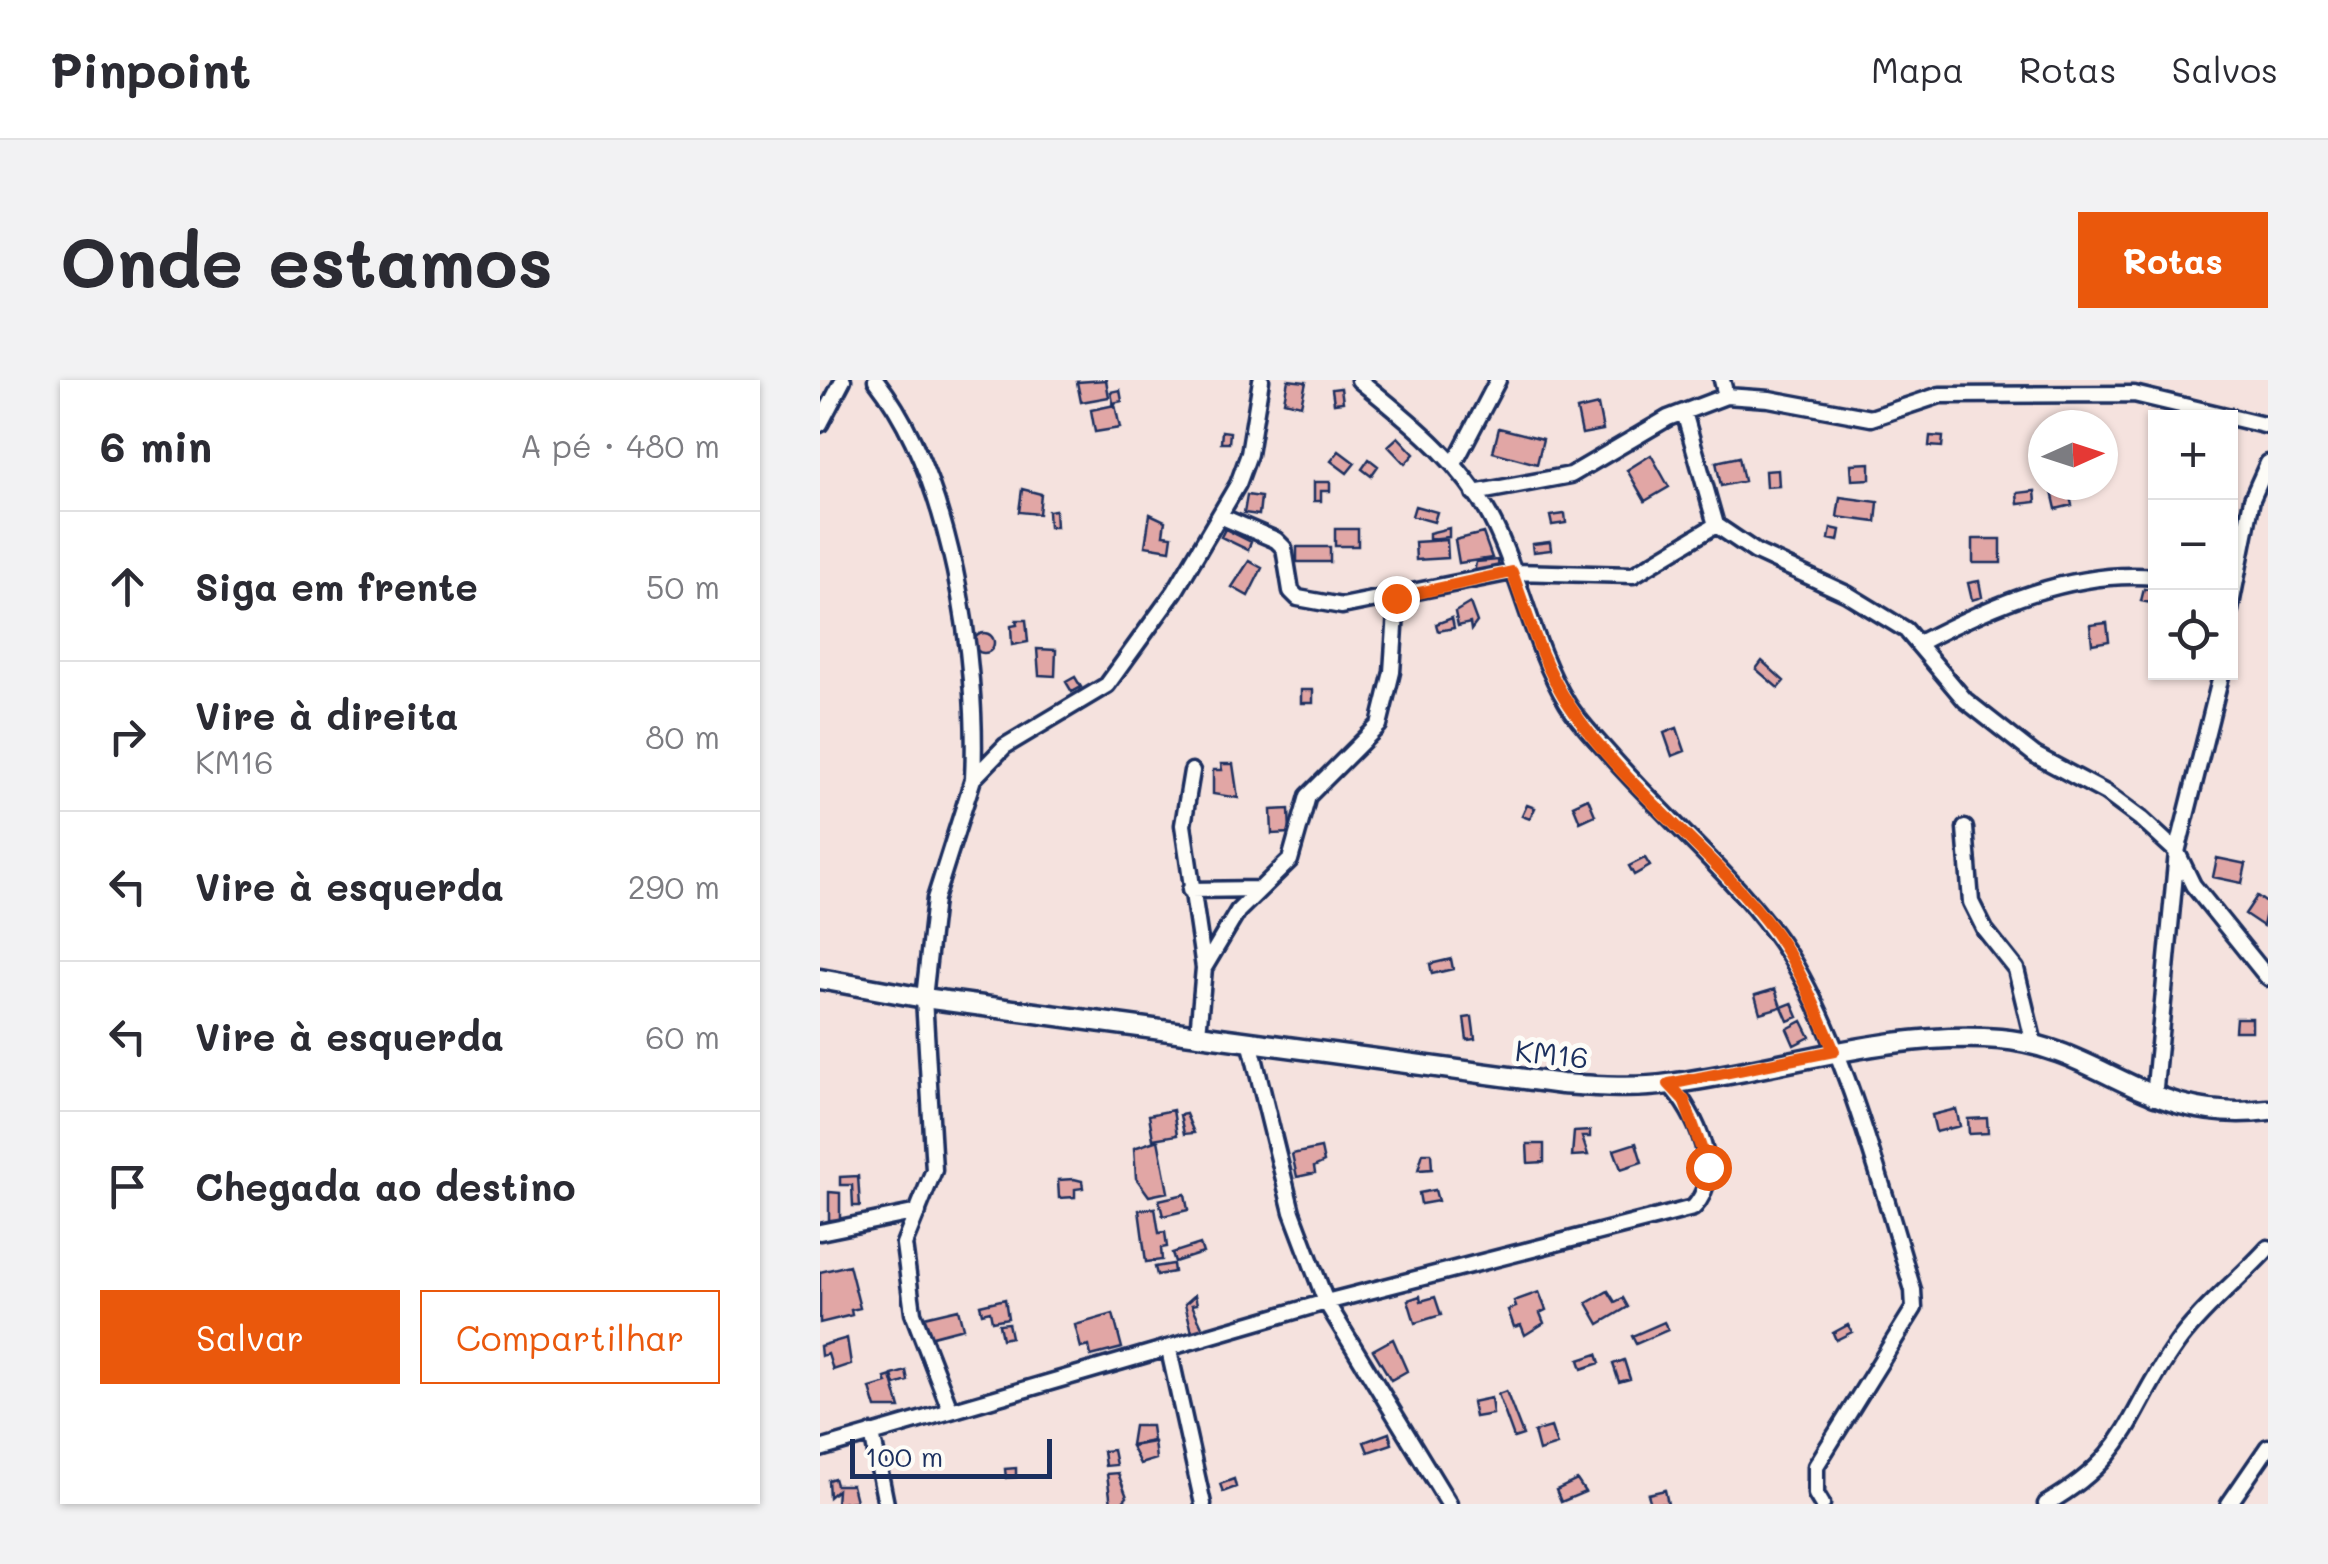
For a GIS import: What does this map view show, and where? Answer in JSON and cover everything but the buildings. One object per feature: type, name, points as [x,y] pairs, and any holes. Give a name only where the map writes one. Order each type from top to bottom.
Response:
[{"type":"street","points":[[820,424],[844,380]]},
{"type":"street","points":[[876,380],[918,446],[950,560],[975,712],[973,779],[934,899],[924,998],[934,1170],[904,1244],[914,1313],[950,1409]]},
{"type":"street","points":[[973,779],[1005,746],[1107,684],[1176,591],[1220,516],[1249,454],[1261,380]]},
{"type":"street","points":[[1359,380],[1454,464],[1496,527],[1525,612],[1566,702],[1666,818],[1748,900],[1775,934],[1800,971],[1834,1051],[1878,1173],[1913,1290],[1914,1308],[1816,1466],[1816,1494],[1822,1504]]},
{"type":"street","points":[[1454,464],[1498,380]]},
{"type":"street","points":[[1722,380],[1726,396]]},
{"type":"street","points":[[1931,397],[1932,380]]},
{"type":"street","points":[[1474,493],[1570,474],[1684,412],[1726,396],[1769,398],[1870,418],[1931,397],[2134,394],[2268,426]]},
{"type":"street","points":[[1684,412],[1716,525],[1756,552],[1847,594],[1919,644],[1965,700],[2035,755],[2124,805],[2177,852],[2192,885],[2268,978]]},
{"type":"street","points":[[2233,590],[2252,500],[2268,463]]},
{"type":"street","points":[[1220,516],[1276,540],[1284,548],[1292,591],[1298,598],[1342,606],[1512,572],[1634,576],[1716,525]]},
{"type":"street","points":[[1919,644],[1980,611],[2032,592],[2148,577]]},
{"type":"street","points":[[1204,968],[1218,939],[1296,849],[1308,796],[1379,725],[1394,658],[1396,598]]},
{"type":"street","points":[[2154,1098],[2177,852],[2220,680]]},
{"type":"street","points":[[1192,770],[1183,825],[1204,968],[1198,1034]]},
{"type":"street","points":[[1965,828],[1972,902],[1985,930],[2016,969],[2034,1044]]},
{"type":"street","points":[[1190,890],[1259,889]]},
{"type":"street","name":"KM16","points":[[820,979],[924,998],[1562,1084],[1669,1084],[1834,1051],[1956,1039],[2034,1044],[2154,1098],[2200,1112],[2268,1110]]},
{"type":"street","points":[[1250,1041],[1292,1212],[1326,1302],[1448,1504]]},
{"type":"street","points":[[820,1449],[1326,1302],[1693,1208],[1705,1196],[1708,1167],[1684,1100],[1669,1084]]},
{"type":"street","points":[[820,1232],[918,1212]]},
{"type":"street","points":[[2046,1504],[2090,1476],[2111,1456],[2181,1338],[2268,1248]]},
{"type":"street","points":[[1169,1350],[1203,1504]]},
{"type":"street","points":[[872,1433],[886,1504]]},
{"type":"street","points":[[2229,1504],[2268,1447]]},
{"type":"route","points":[[1396,598],[1512,572],[1525,612],[1566,702],[1666,818],[1748,900],[1800,971],[1834,1051],[1669,1084],[1684,1100],[1708,1167]]}]
